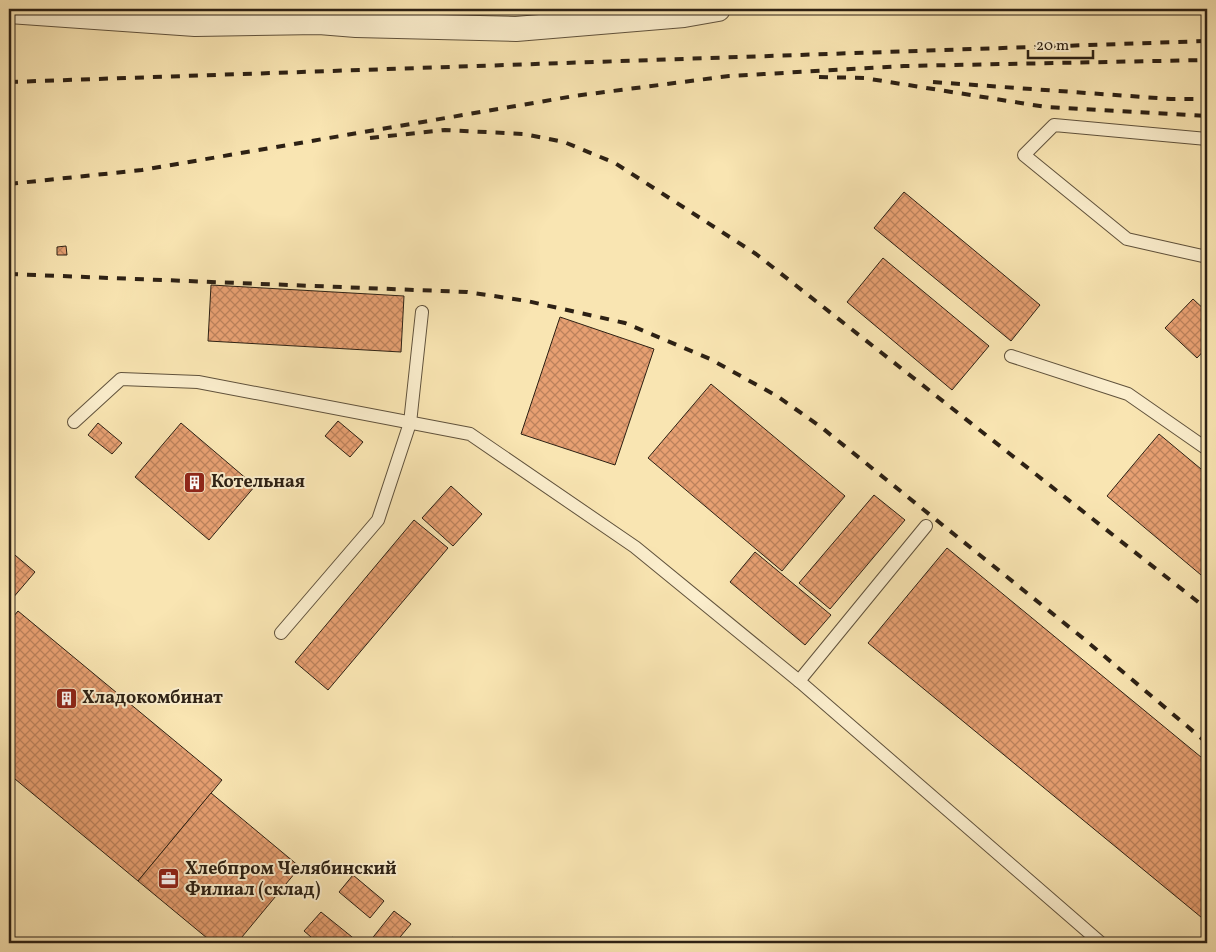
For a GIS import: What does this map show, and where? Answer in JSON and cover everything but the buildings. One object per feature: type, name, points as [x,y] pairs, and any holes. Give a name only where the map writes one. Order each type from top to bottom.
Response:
[{"type":"street","points":[[9,12],[194,24],[319,16],[356,25],[516,29],[684,15],[718,9]]},
{"type":"lane","points":[[1207,139],[1054,125],[1024,155],[1127,239],[1207,257]]},
{"type":"lane","points":[[281,633],[378,520],[410,423],[422,312]]},
{"type":"lane","points":[[1011,356],[1128,394],[1207,449]]},
{"type":"lane","points":[[74,422],[121,379],[198,382],[470,434],[635,547],[799,681],[1101,943]]},
{"type":"lane","points":[[799,681],[926,526]]},
{"type":"railway","points":[[9,82],[1207,41]]},
{"type":"railway","points":[[9,184],[142,170],[574,96],[729,76],[904,66],[1207,60]]},
{"type":"railway","points":[[819,77],[864,78],[1046,107],[1207,116]]},
{"type":"railway","points":[[933,82],[1171,99],[1207,99]]},
{"type":"railway","points":[[370,138],[445,130],[524,134],[564,142],[615,163],[756,254],[1207,609]]},
{"type":"railway","points":[[9,274],[467,292],[527,301],[625,323],[710,359],[777,396],[821,427],[1084,639],[1207,743]]},
{"type":"place","name":"Котельная","points":[[195,482]]},
{"type":"place","name":"Хладокомбинат","points":[[66,698]]},
{"type":"place","name":"Хлебпром Челябинский Филиал (склад)","points":[[169,879]]}]
